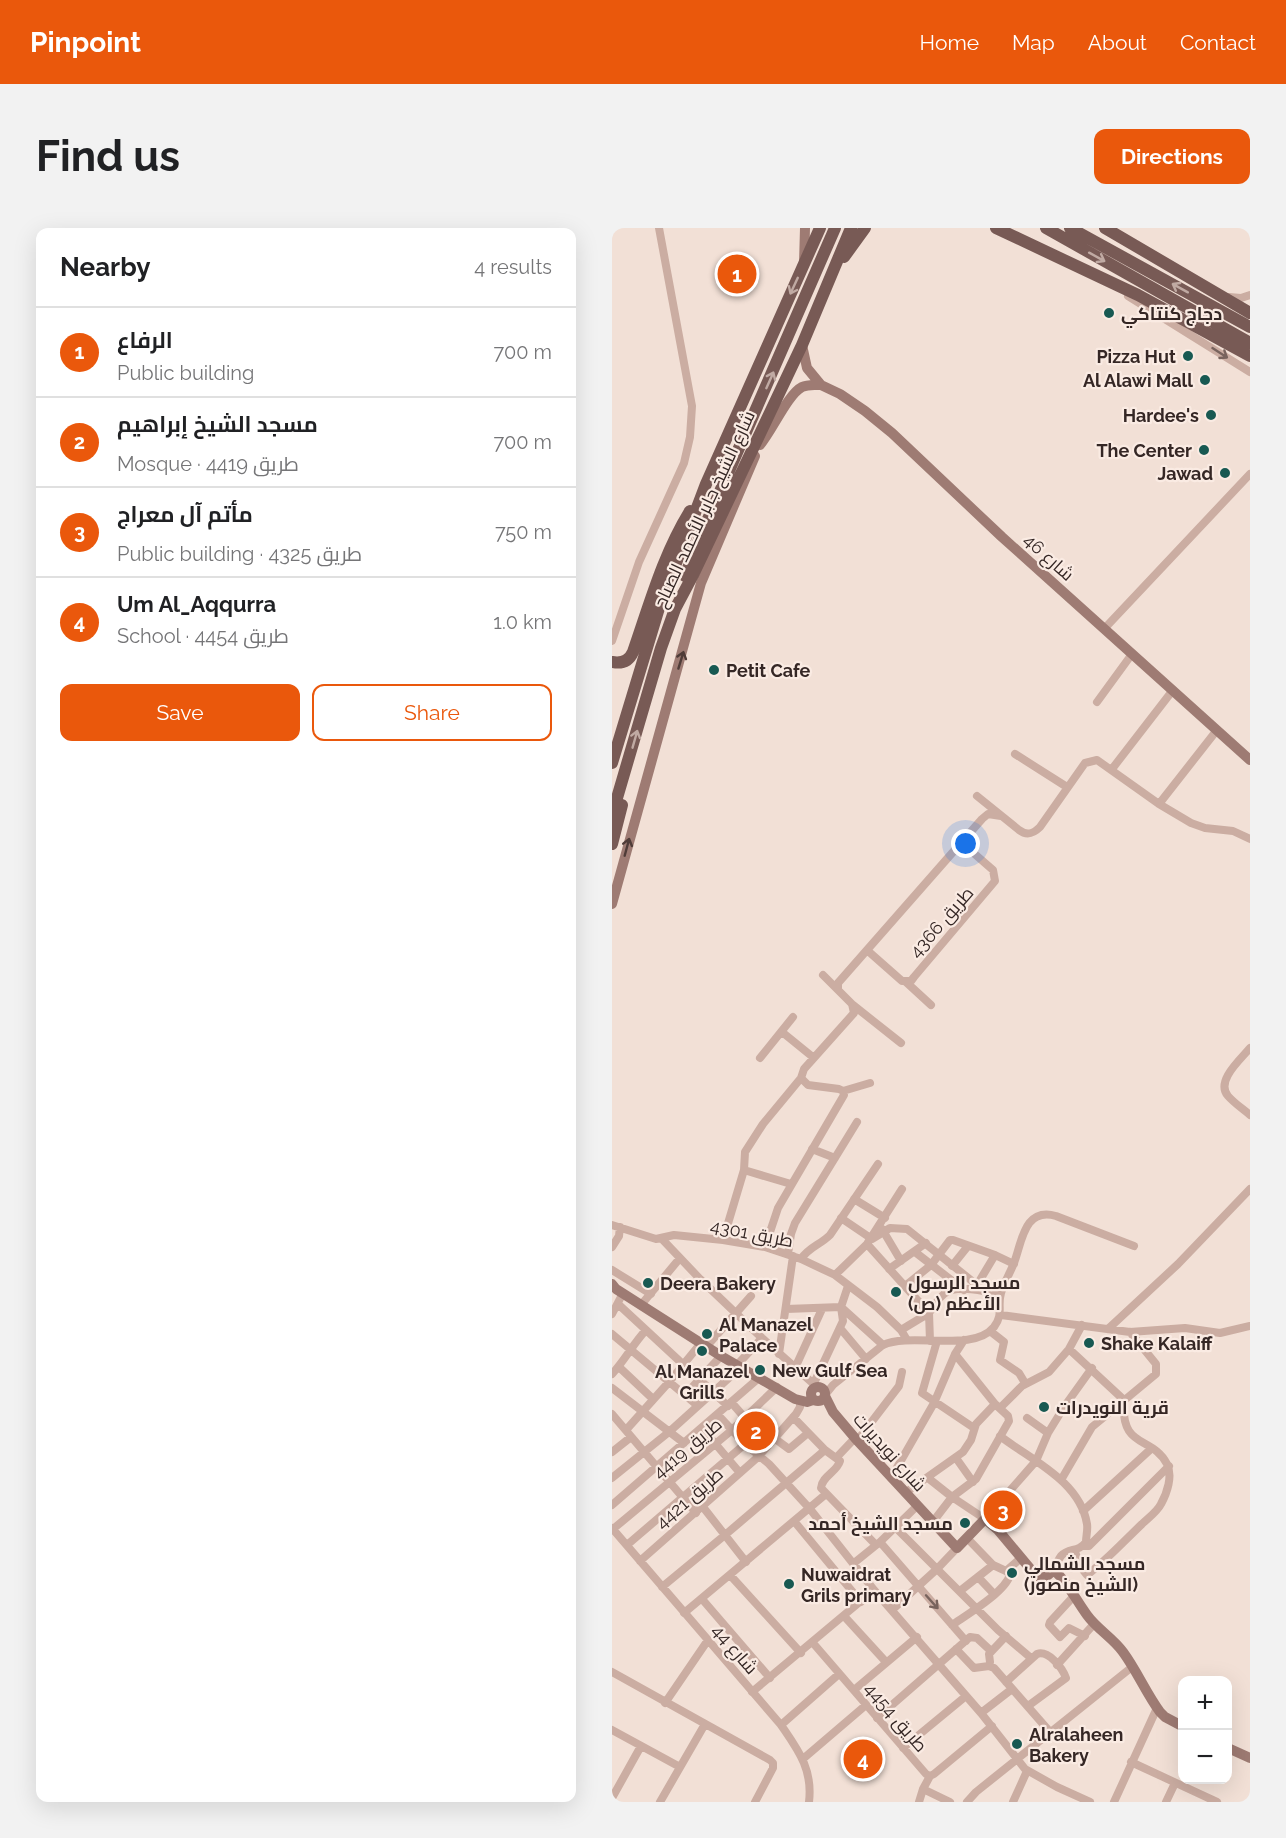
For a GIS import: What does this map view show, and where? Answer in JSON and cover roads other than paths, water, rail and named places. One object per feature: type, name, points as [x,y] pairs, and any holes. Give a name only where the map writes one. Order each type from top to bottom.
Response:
[{"type":"main road","points":[[675,609],[698,542],[835,228]]},
{"type":"main road","name":"شارع الشيخ جابر الأحمد الصباح","points":[[612,815],[661,648],[675,609],[802,345],[851,228]]},
{"type":"main road","points":[[833,273],[865,228]]},
{"type":"main road","points":[[996,228],[1138,295],[1250,356]]},
{"type":"main road","points":[[1046,228],[1250,343]]},
{"type":"main road","points":[[1070,228],[1250,327]]},
{"type":"main road","points":[[1106,228],[1250,313]]},
{"type":"main road","name":"شارع الشيخ جابر الأحمد الصباح","points":[[612,763],[659,608],[706,484],[818,229]]},
{"type":"main road","points":[[612,663],[620,663],[631,657],[657,578],[680,527],[706,484]]},
{"type":"main road","points":[[612,844],[622,802],[625,775]]},
{"type":"street","points":[[612,641],[639,562],[684,463],[690,437],[692,406],[659,228]]},
{"type":"street","points":[[804,264],[805,228]]},
{"type":"street","points":[[1100,276],[1107,283],[1250,372]]},
{"type":"street","points":[[1222,296],[1236,299],[1250,294]]},
{"type":"street","name":"شارع 46","points":[[802,345],[807,368],[821,385],[840,394],[887,429],[1250,760]]},
{"type":"street","points":[[612,904],[701,583],[794,368],[795,359]]},
{"type":"street","points":[[760,446],[792,395],[803,386],[821,385]]},
{"type":"street","points":[[1104,629],[1250,474]]},
{"type":"street","points":[[1097,702],[1132,654]]},
{"type":"street","points":[[1112,770],[1173,690]]},
{"type":"street","points":[[1159,804],[1217,730]]},
{"type":"street","points":[[1015,754],[1067,787]]},
{"type":"street","points":[[977,796],[1025,834],[1030,834],[1040,827],[1085,763],[1097,760],[1159,804],[1191,823],[1205,828],[1233,831],[1250,839]]},
{"type":"street","name":"طريق 4366","points":[[838,990],[840,979],[868,951],[988,814],[1001,816]]},
{"type":"street","name":"طريق 4366","points":[[868,951],[902,981],[906,982],[914,977],[995,881],[993,870],[962,843]]},
{"type":"street","points":[[823,975],[852,1004],[902,1043]]},
{"type":"street","points":[[906,982],[931,1005]]},
{"type":"street","points":[[723,1240],[749,1145],[775,1108],[801,1078],[801,1074],[854,1013],[852,1004]]},
{"type":"street","points":[[760,1058],[793,1017]]},
{"type":"street","points":[[782,1032],[814,1058]]},
{"type":"street","points":[[1250,1048],[1225,1079],[1224,1088],[1227,1095],[1250,1114]]},
{"type":"street","points":[[801,1078],[808,1085],[843,1091],[870,1083]]},
{"type":"street","points":[[765,1247],[774,1218],[791,1184],[844,1095],[843,1091]]},
{"type":"street","points":[[779,1354],[794,1256],[795,1223],[857,1122]]},
{"type":"street","points":[[812,1149],[835,1158]]},
{"type":"street","points":[[794,1256],[826,1239],[878,1164]]},
{"type":"street","points":[[744,1170],[791,1184]]},
{"type":"street","points":[[835,1275],[883,1225],[902,1189]]},
{"type":"street","points":[[1108,1329],[1178,1264],[1250,1189]]},
{"type":"street","points":[[854,1199],[883,1225],[901,1261]]},
{"type":"street","points":[[616,1289],[721,1356],[796,1398],[836,1383],[883,1345],[907,1340],[964,1341],[990,1331],[1001,1315],[1000,1295],[1014,1264],[1023,1234],[1032,1219],[1040,1215],[1048,1214],[1134,1246]]},
{"type":"street","points":[[841,1218],[869,1241],[889,1269],[929,1313],[934,1341],[922,1394],[974,1428]]},
{"type":"street","points":[[883,1225],[907,1228],[980,1287],[1000,1295]]},
{"type":"street","points":[[612,1247],[619,1236],[615,1226]]},
{"type":"street","name":"طريق 4301","points":[[615,1226],[656,1239],[674,1235],[723,1240],[765,1247],[794,1256],[835,1275],[877,1307],[901,1330],[907,1340]]},
{"type":"street","points":[[662,1239],[736,1313],[806,1378],[817,1392]]},
{"type":"street","points":[[905,1286],[931,1265],[950,1240],[1014,1264]]},
{"type":"street","points":[[889,1269],[926,1243]]},
{"type":"street","points":[[952,1266],[968,1246]]},
{"type":"street","points":[[915,1252],[964,1290]]},
{"type":"street","points":[[980,1287],[995,1255]]},
{"type":"street","points":[[641,1305],[680,1258]]},
{"type":"street","points":[[612,1270],[651,1294]]},
{"type":"street","points":[[817,1392],[840,1328],[843,1316],[841,1307],[848,1286]]},
{"type":"street","points":[[901,1330],[929,1313],[949,1290],[980,1287]]},
{"type":"street","points":[[612,1314],[618,1304],[616,1289]]},
{"type":"street","points":[[612,1452],[642,1412],[683,1365],[751,1296]]},
{"type":"street","points":[[618,1304],[683,1365],[745,1418]]},
{"type":"street","points":[[786,1309],[841,1307],[883,1345]]},
{"type":"street","points":[[795,1368],[822,1309]]},
{"type":"street","points":[[1001,1315],[1130,1332],[1185,1328],[1220,1333],[1250,1326]]},
{"type":"street","points":[[905,1493],[956,1458],[969,1444],[974,1428],[1025,1383],[1049,1372],[1069,1349],[1082,1325]]},
{"type":"street","points":[[840,1328],[866,1359]]},
{"type":"street","points":[[612,1374],[646,1330]]},
{"type":"street","points":[[990,1331],[1004,1342],[1000,1360],[1019,1373],[1025,1383]]},
{"type":"street","points":[[1061,1480],[1092,1427],[1152,1378],[1157,1370],[1154,1360],[1130,1332]]},
{"type":"street","points":[[612,1334],[698,1406]]},
{"type":"street","points":[[612,1478],[714,1392],[762,1338]]},
{"type":"street","points":[[891,1478],[934,1403],[955,1354],[964,1341]]},
{"type":"street","points":[[1000,1436],[1061,1480],[1076,1498],[1083,1511],[1088,1530],[1086,1542],[1080,1548],[1079,1565],[1087,1575],[1160,1506],[1170,1477],[1168,1466],[1152,1448],[1141,1443],[1128,1429],[1125,1421],[1124,1400],[1069,1349]]},
{"type":"street","points":[[932,1523],[952,1497],[973,1482],[1009,1421],[1008,1416],[955,1354]]},
{"type":"street","points":[[686,1395],[721,1356]]},
{"type":"street","points":[[619,1367],[653,1399]]},
{"type":"street","points":[[892,1610],[937,1569],[985,1520],[1036,1461],[1048,1433],[1092,1368]]},
{"type":"street","points":[[836,1458],[856,1440],[898,1386],[902,1372]]},
{"type":"street","points":[[612,1505],[760,1377]]},
{"type":"street","name":"طريق 4419","points":[[613,1529],[716,1444],[777,1388]]},
{"type":"street","points":[[613,1390],[684,1443]]},
{"type":"street","name":"شارع نويديرات","points":[[817,1392],[856,1440],[957,1548]]},
{"type":"street","name":"طريق 4421","points":[[640,1561],[758,1457],[800,1407],[796,1398]]},
{"type":"street","points":[[718,1415],[758,1457],[769,1464],[810,1509],[874,1590],[992,1725],[1029,1772],[1090,1802]]},
{"type":"street","points":[[793,1417],[825,1450],[840,1461],[821,1484],[826,1494],[878,1544],[966,1641]]},
{"type":"street","points":[[1027,1418],[1048,1433]]},
{"type":"street","points":[[614,1420],[645,1452],[682,1497],[725,1535],[746,1562]]},
{"type":"street","points":[[702,1428],[740,1473]]},
{"type":"street","points":[[774,1438],[789,1449],[808,1433]]},
{"type":"street","points":[[627,1545],[745,1444]]},
{"type":"street","points":[[1083,1511],[1152,1448]]},
{"type":"street","points":[[662,1587],[825,1450]]},
{"type":"street","points":[[956,1458],[973,1482]]},
{"type":"street","points":[[928,1478],[998,1530],[1038,1578],[1047,1576],[1054,1570],[1060,1557],[1068,1551],[1089,1546],[1168,1466]]},
{"type":"street","points":[[684,1613],[826,1494]]},
{"type":"street","points":[[854,1563],[878,1544],[917,1506]]},
{"type":"street","points":[[794,1521],[861,1602]]},
{"type":"street","points":[[895,1527],[976,1608],[1031,1658]]},
{"type":"street","name":"شارع 44","points":[[613,1529],[781,1725],[804,1758],[809,1802]]},
{"type":"street","points":[[952,1625],[994,1594],[1010,1578],[1006,1570],[993,1565],[967,1538]]},
{"type":"street","points":[[1006,1570],[1021,1558]]},
{"type":"street","points":[[960,1591],[993,1565]]},
{"type":"street","points":[[1054,1570],[1064,1579],[1073,1597],[1094,1624],[1115,1642],[1165,1718],[1178,1724]]},
{"type":"street","points":[[730,1575],[801,1653]]},
{"type":"street","points":[[978,1577],[994,1594]]},
{"type":"street","points":[[752,1692],[874,1590]]},
{"type":"street","points":[[1073,1597],[1049,1624],[1060,1637],[1069,1628],[1084,1636]]},
{"type":"street","points":[[702,1599],[770,1678]]},
{"type":"street","points":[[844,1616],[886,1662]]},
{"type":"street","points":[[1057,1665],[1094,1624]]},
{"type":"street","points":[[989,1666],[988,1655],[1006,1636]]},
{"type":"street","points":[[854,1690],[917,1637]]},
{"type":"street","points":[[877,1718],[970,1637],[975,1637],[992,1651]]},
{"type":"street","points":[[665,1703],[708,1640]]},
{"type":"street","name":"طريق 4454","points":[[813,1643],[930,1776],[992,1725]]},
{"type":"street","points":[[956,1649],[974,1668],[989,1666],[994,1668],[1050,1732]]},
{"type":"street","points":[[1006,1682],[1031,1658],[1042,1652],[1057,1665],[1066,1678],[1028,1706]]},
{"type":"street","points":[[967,1802],[976,1792],[1132,1666]]},
{"type":"street","points":[[612,1672],[770,1760],[773,1768],[755,1802]]},
{"type":"street","points":[[781,1725],[839,1674]]},
{"type":"street","points":[[981,1713],[1012,1689]]},
{"type":"street","points":[[903,1748],[966,1696]]},
{"type":"street","points":[[804,1758],[866,1705]]},
{"type":"street","points":[[1114,1802],[1157,1708]]},
{"type":"street","points":[[660,1802],[705,1724]]},
{"type":"street","points":[[612,1730],[680,1767]]},
{"type":"street","points":[[612,1798],[641,1746]]},
{"type":"street","points":[[1232,1750],[1250,1758]]},
{"type":"street","points":[[1131,1762],[1217,1802]]},
{"type":"street","points":[[1013,1802],[1029,1772]]},
{"type":"street","points":[[919,1802],[930,1776]]},
{"type":"street","points":[[1166,1802],[1175,1783]]},
{"type":"street","points":[[923,1789],[950,1802]]},
{"type":"place","name":"الرفاع","points":[[737,274]]},
{"type":"place","name":"دجاج كنتاكي","points":[[1109,313]]},
{"type":"place","name":"Pizza Hut","points":[[1188,356]]},
{"type":"place","name":"Al Alawi Mall","points":[[1205,380]]},
{"type":"place","name":"Hardee's","points":[[1211,415]]},
{"type":"place","name":"The Center","points":[[1204,450]]},
{"type":"place","name":"Jawad","points":[[1225,473]]},
{"type":"place","name":"Petit Cafe","points":[[714,670]]},
{"type":"place","name":"Deera Bakery","points":[[648,1283]]},
{"type":"place","name":"مسجد الرسول الأعظم (ص)","points":[[896,1292]]},
{"type":"place","name":"Al Manazel Palace","points":[[707,1334]]},
{"type":"place","name":"Shake Kalaiff","points":[[1089,1343]]},
{"type":"place","name":"Al Manazel Grills","points":[[702,1351]]},
{"type":"place","name":"New Gulf Sea","points":[[760,1370]]},
{"type":"place","name":"قرية النويدرات","points":[[1044,1407]]},
{"type":"place","name":"مسجد الشيخ إبراهيم","points":[[756,1431]]},
{"type":"place","name":"مأتم آل معراج","points":[[1003,1510]]},
{"type":"place","name":"مسجد الشيخ أحمد","points":[[965,1523]]},
{"type":"place","name":"مسجد الشمالي (الشيخ منصور)","points":[[1012,1573]]},
{"type":"place","name":"Nuwaidrat Grils primary","points":[[789,1584]]},
{"type":"place","name":"Alralaheen Bakery","points":[[1017,1744]]},
{"type":"place","name":"Um Al_Aqqurra","points":[[863,1759]]}]
